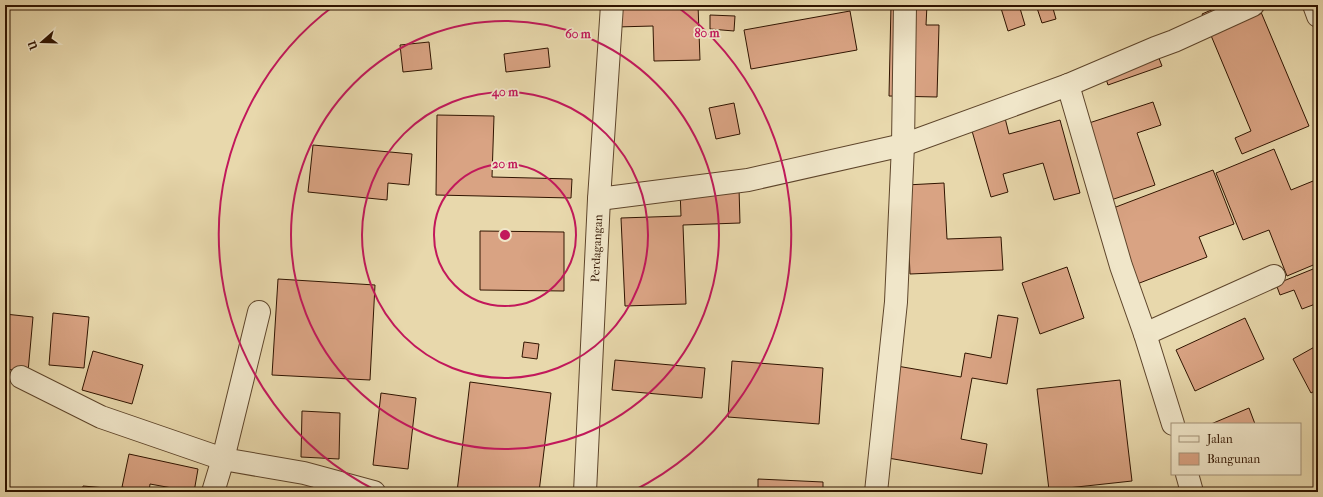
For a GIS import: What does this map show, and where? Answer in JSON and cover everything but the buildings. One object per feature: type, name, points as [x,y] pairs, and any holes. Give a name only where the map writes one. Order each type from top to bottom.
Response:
[{"type":"street","name":"Perdagangan","points":[[586,492],[599,199],[612,5]]},
{"type":"street","points":[[876,492],[896,302],[903,145],[905,5]]},
{"type":"street","points":[[599,199],[748,180],[903,145],[1068,85],[1174,41],[1253,5]]},
{"type":"street","points":[[1314,5],[1318,16]]},
{"type":"street","points":[[1068,85],[1122,266],[1174,423]]},
{"type":"street","points":[[1145,334],[1274,276]]},
{"type":"street","points":[[213,492],[223,459],[259,312]]},
{"type":"street","points":[[20,377],[101,417],[223,459],[304,473],[374,492]]},
{"type":"street","points":[[1187,475],[1192,492]]}]
